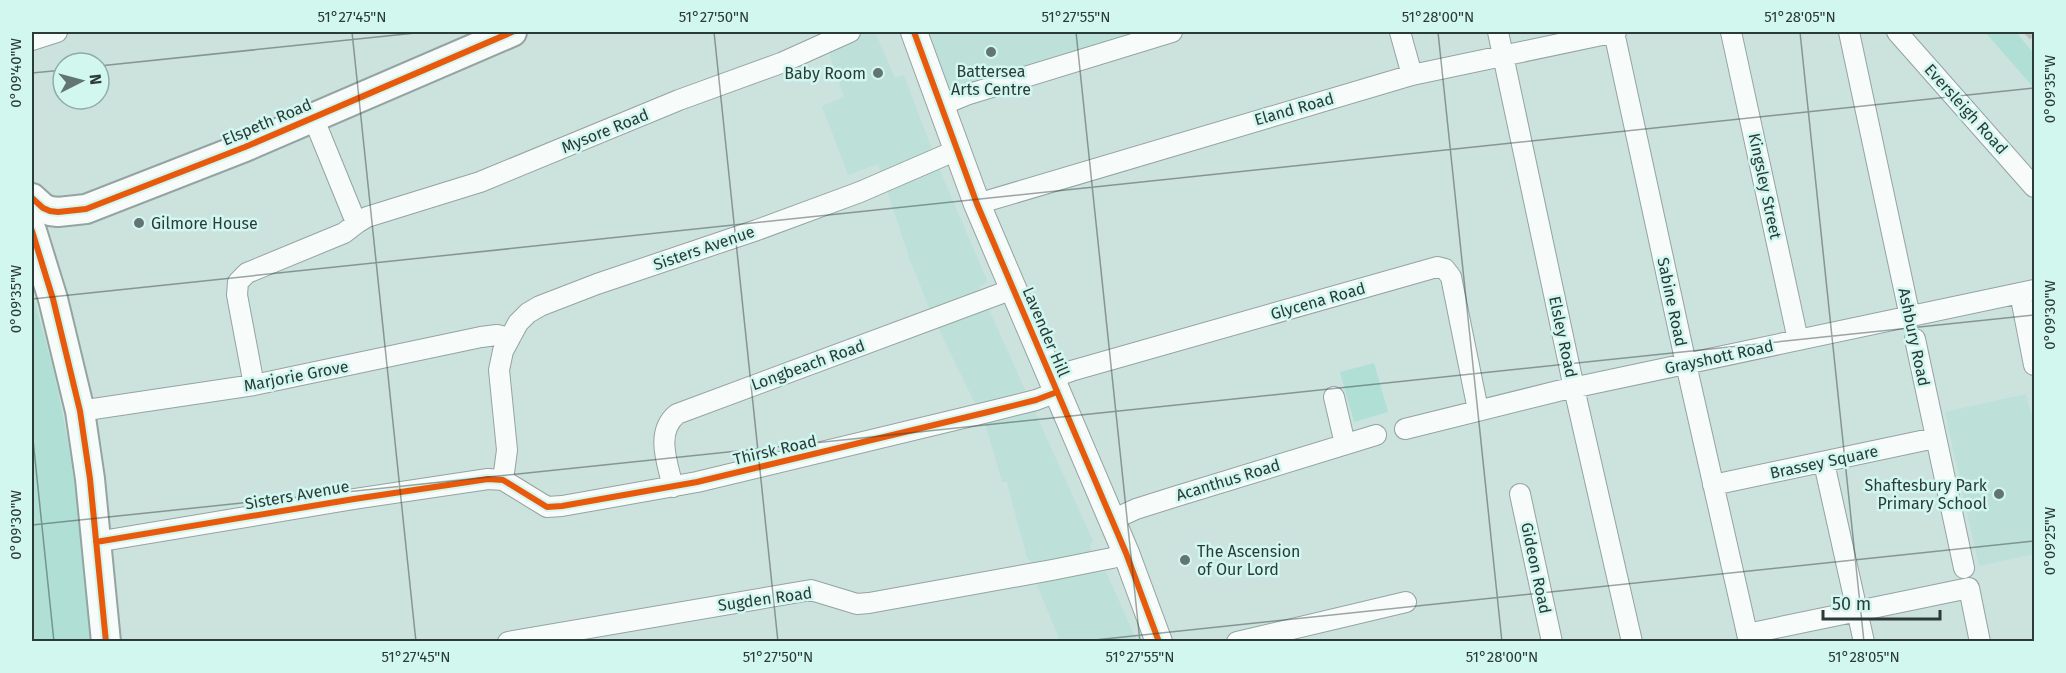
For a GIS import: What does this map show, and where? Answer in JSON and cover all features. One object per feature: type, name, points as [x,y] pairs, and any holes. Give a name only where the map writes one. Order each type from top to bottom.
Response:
[{"type":"highway","name":"Elspeth Road","points":[[42,261],[55,233],[87,209],[245,147],[512,32]]},
{"type":"highway","name":"Elspeth Road","points":[[32,198],[50,211],[87,209]]},
{"type":"highway","points":[[32,231],[42,261],[80,411],[90,479],[105,642]]},
{"type":"main road","name":"Lavender Hill","points":[[914,32],[977,204],[1126,553],[1159,642]]},
{"type":"street","points":[[32,40],[57,32]]},
{"type":"street","name":"Mysore Road","points":[[254,385],[237,295],[238,282],[247,273],[344,234],[367,217],[480,182],[679,100],[781,63],[850,32]]},
{"type":"street","points":[[942,105],[966,95],[1172,32]]},
{"type":"street","points":[[1400,32],[1412,75]]},
{"type":"street","name":"Elsley Road","points":[[1498,32],[1574,388],[1632,642]]},
{"type":"street","name":"Eland Road","points":[[977,204],[1412,75],[1615,32]]},
{"type":"street","name":"Sabine Road","points":[[1615,32],[1686,364],[1748,638]]},
{"type":"street","name":"Kingsley Street","points":[[1731,32],[1798,340]]},
{"type":"street","name":"Ashbury Road","points":[[1849,32],[1910,317]]},
{"type":"street","name":"Eversleigh Road","points":[[1897,32],[2034,187]]},
{"type":"street","points":[[313,117],[357,223]]},
{"type":"street","name":"Sisters Avenue","points":[[96,542],[443,485],[488,479],[503,480],[507,450],[499,370],[503,351],[518,323],[528,313],[540,306],[597,284],[757,230],[860,192],[957,150]]},
{"type":"street","name":"Glycena Road","points":[[1054,385],[1437,267],[1445,269],[1451,277],[1478,410]]},
{"type":"street","name":"Longbeach Road","points":[[672,487],[664,437],[666,426],[677,414],[1013,289]]},
{"type":"street","points":[[2027,291],[2034,365]]},
{"type":"street","name":"Grayshott Road","points":[[1406,429],[1574,388],[2027,291]]},
{"type":"street","name":"Marjorie Grove","points":[[80,411],[254,385],[481,337],[496,335],[510,338]]},
{"type":"street","name":"Ashbury Road","points":[[1915,339],[1964,568]]},
{"type":"street","name":"Thirsk Road","points":[[503,480],[547,507],[672,487],[1036,400],[1054,385]]},
{"type":"street","points":[[1334,397],[1345,444]]},
{"type":"street","name":"Acanthus Road","points":[[1112,520],[1136,509],[1376,435]]},
{"type":"street","name":"Brassey Square","points":[[1713,485],[1935,438]]},
{"type":"street","points":[[1824,462],[1864,642]]},
{"type":"street","name":"Gideon Road","points":[[1520,494],[1552,642]]},
{"type":"street","name":"Sugden Road","points":[[508,642],[811,590],[850,603],[869,603],[1052,570],[1113,558],[1126,553]]},
{"type":"street","points":[[1748,638],[1858,611],[1969,588],[1980,642]]},
{"type":"street","points":[[1237,642],[1406,602]]},
{"type":"shaded area","points":[[822,32],[875,32],[895,78],[904,75],[941,173],[987,280],[979,287],[1093,541],[1090,546],[1097,573],[1105,572],[1108,576],[1137,641],[1060,641],[1037,585],[1031,561],[1027,558],[1007,482],[1002,482],[986,426],[935,322],[910,260],[878,164],[848,175],[822,106],[844,97]]},
{"type":"shaded area","points":[[923,32],[1154,32],[946,95]]},
{"type":"shaded area","points":[[1985,32],[2016,32],[2034,54],[2034,88]]},
{"type":"shaded area","points":[[32,291],[55,377],[67,435],[76,494],[90,641],[32,641]]},
{"type":"shaded area","points":[[1374,363],[1388,412],[1354,422],[1340,372]]},
{"type":"shaded area","name":"Shaftesbury Park Primary School","points":[[2026,394],[2034,423],[2034,554],[1979,566],[1945,412]]},
{"type":"railway","points":[[2026,32],[2034,41]]},
{"type":"cycle path","points":[[32,198],[50,211],[86,209],[245,147],[512,32]]},
{"type":"cycle path","points":[[914,32],[977,204],[1126,553],[1159,642]]},
{"type":"cycle path","points":[[32,231],[53,299],[80,411],[90,479],[106,642]]},
{"type":"cycle path","points":[[96,542],[488,479],[503,480],[547,507],[562,506],[697,482],[1036,400],[1057,392]]},
{"type":"place","name":"Battersea Arts Centre","points":[[991,52]]},
{"type":"place","name":"Baby Room","points":[[878,73]]},
{"type":"place","name":"Gilmore House","points":[[139,223]]},
{"type":"place","name":"Shaftesbury Park Primary School","points":[[1999,494]]},
{"type":"place","name":"The Ascension of Our Lord","points":[[1185,560]]}]
